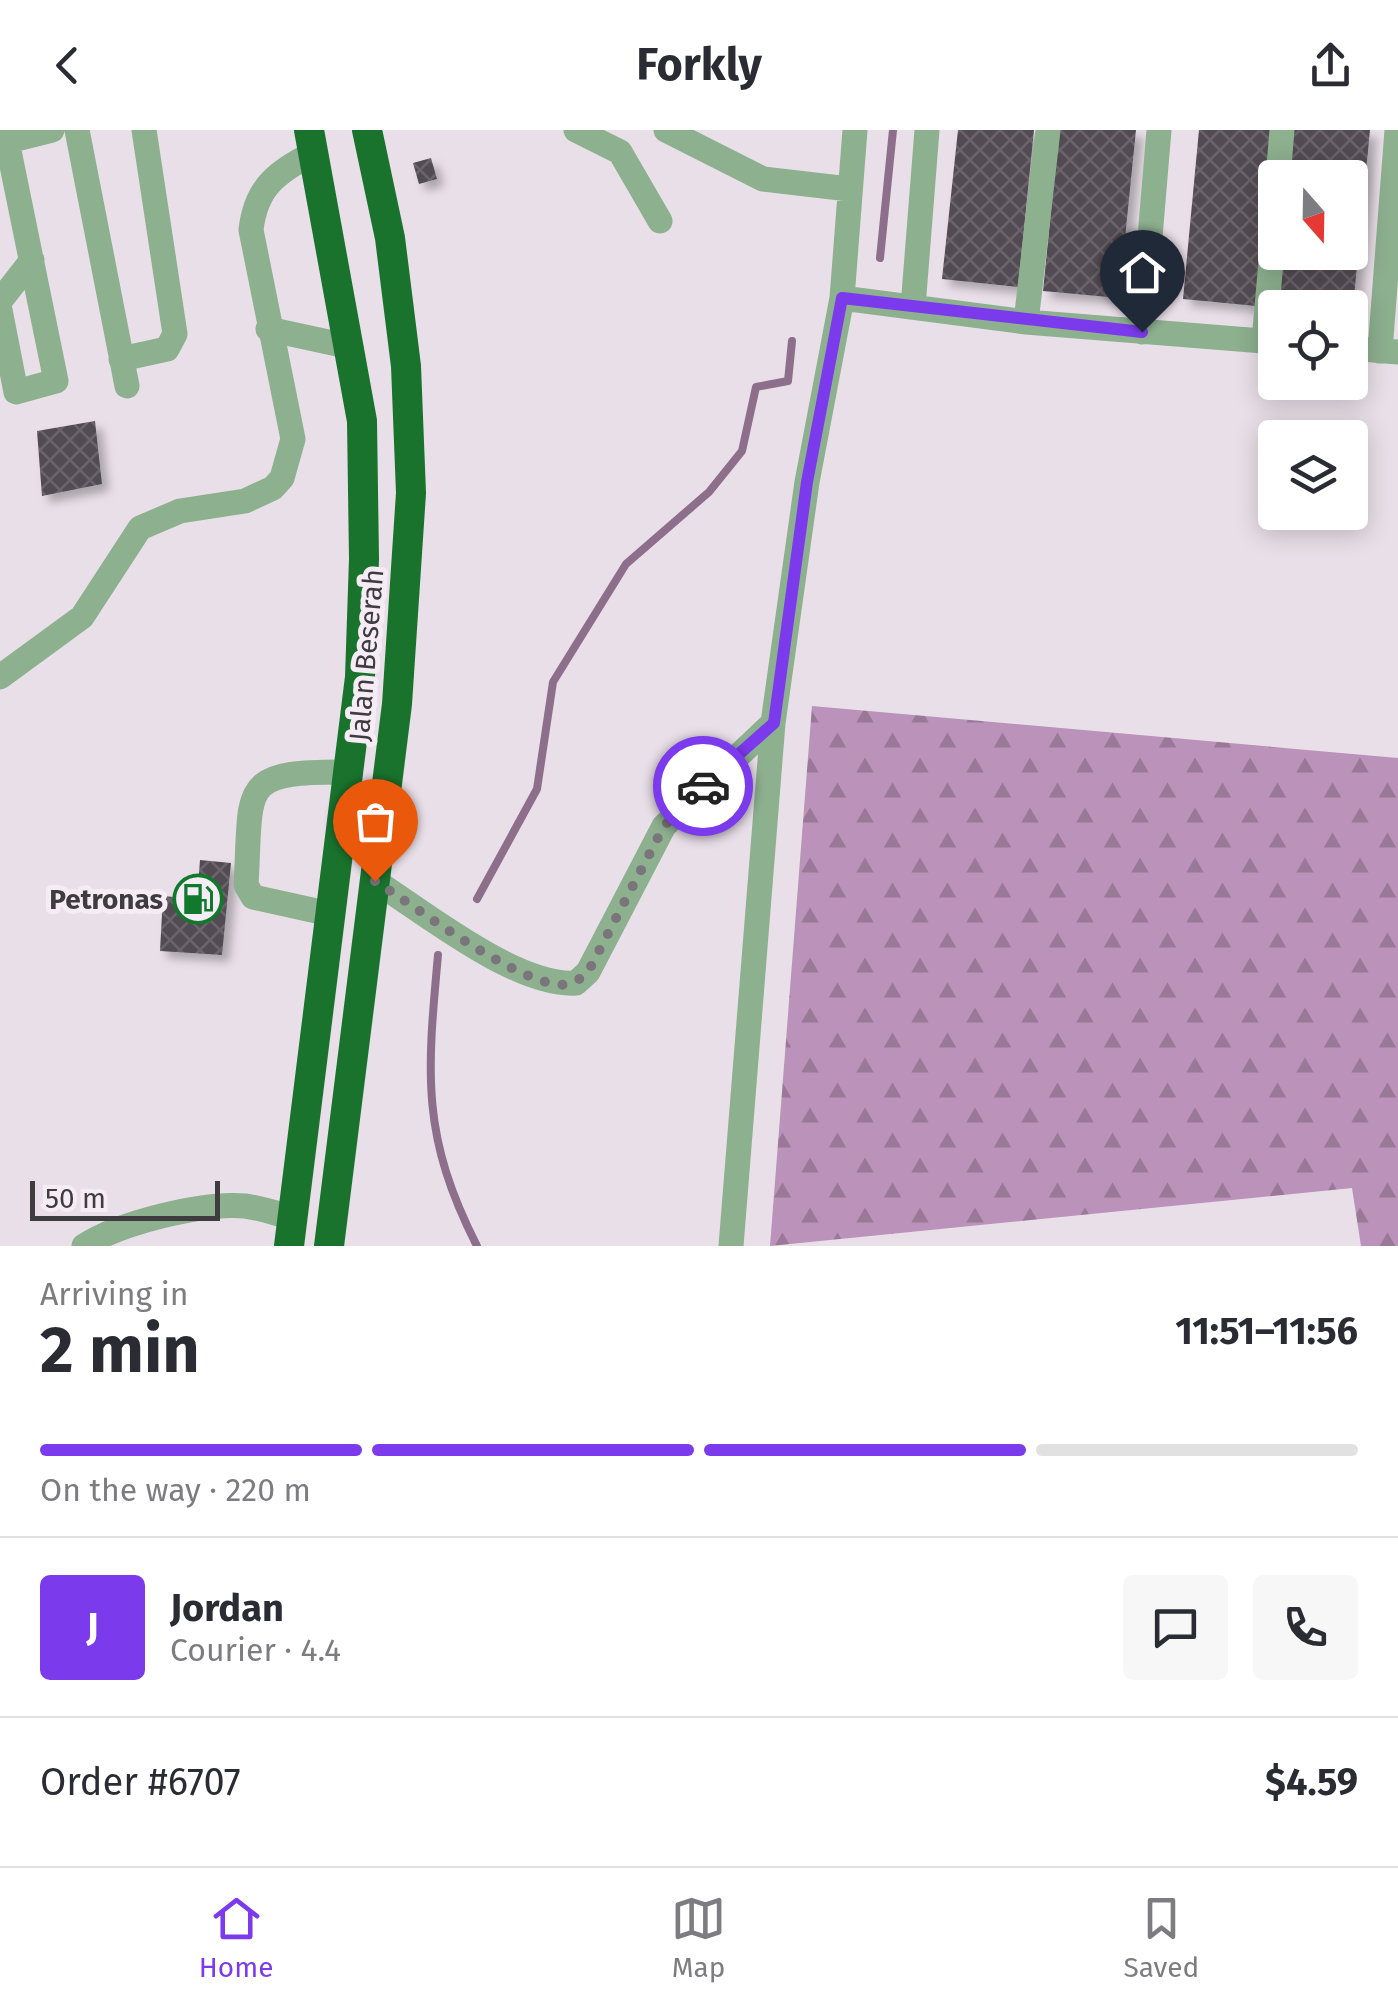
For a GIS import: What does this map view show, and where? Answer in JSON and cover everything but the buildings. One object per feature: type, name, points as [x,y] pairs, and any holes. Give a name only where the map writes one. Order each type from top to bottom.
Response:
[{"type":"highway","name":"Jalan Beserah","points":[[329,1246],[397,704],[411,493],[404,348],[390,238],[367,130]]},
{"type":"highway","name":"Jalan Beserah","points":[[290,1232],[360,677],[364,559],[362,421],[311,142]]},
{"type":"street","points":[[0,310],[16,392],[56,381],[4,142],[52,130]]},
{"type":"street","points":[[77,130],[126,386]]},
{"type":"street","points":[[121,359],[167,349],[175,334],[144,130]]},
{"type":"street","points":[[576,130],[620,152],[660,221]]},
{"type":"street","points":[[666,130],[763,179],[849,189]]},
{"type":"street","points":[[731,1246],[774,723],[807,482],[842,298],[854,130]]},
{"type":"street","points":[[913,307],[927,130]]},
{"type":"street","points":[[1026,322],[1048,130]]},
{"type":"street","points":[[1142,332],[1159,130]]},
{"type":"street","points":[[1280,160],[1282,130]]},
{"type":"street","points":[[1389,352],[1397,141]]},
{"type":"street","points":[[0,678],[82,617],[140,528],[180,511],[245,502],[274,488],[282,478],[293,439],[252,251],[254,208],[273,175],[311,142]]},
{"type":"street","points":[[0,301],[32,260]]},
{"type":"street","points":[[842,298],[1026,322],[1258,341]]},
{"type":"street","points":[[268,329],[351,347]]},
{"type":"street","points":[[375,881],[526,972],[555,984],[576,983],[588,972],[664,826],[774,723]]},
{"type":"street","points":[[330,914],[253,897],[246,885],[252,798],[268,780],[286,771],[347,772]]},
{"type":"street","points":[[84,1246],[101,1234],[166,1216],[244,1206],[290,1232]]},
{"type":"green space","points":[[812,706],[1398,758],[1398,1246],[1361,1246],[1352,1188],[770,1246]]},
{"type":"waterway","points":[[880,258],[893,130]]},
{"type":"waterway","points":[[477,899],[537,789],[553,682],[626,564],[709,492],[742,451],[756,387],[788,381],[792,341]]},
{"type":"waterway","points":[[438,955],[432,1104],[446,1171],[477,1246]]},
{"type":"way so far","points":[[375,881],[526,972],[555,984],[576,983],[588,972],[664,826],[703,786]]},
{"type":"place","name":"Petronas","points":[[198,899]]},
{"type":"route","points":[[703,786],[774,723],[807,482],[842,298],[1026,322],[1142,332]]}]
